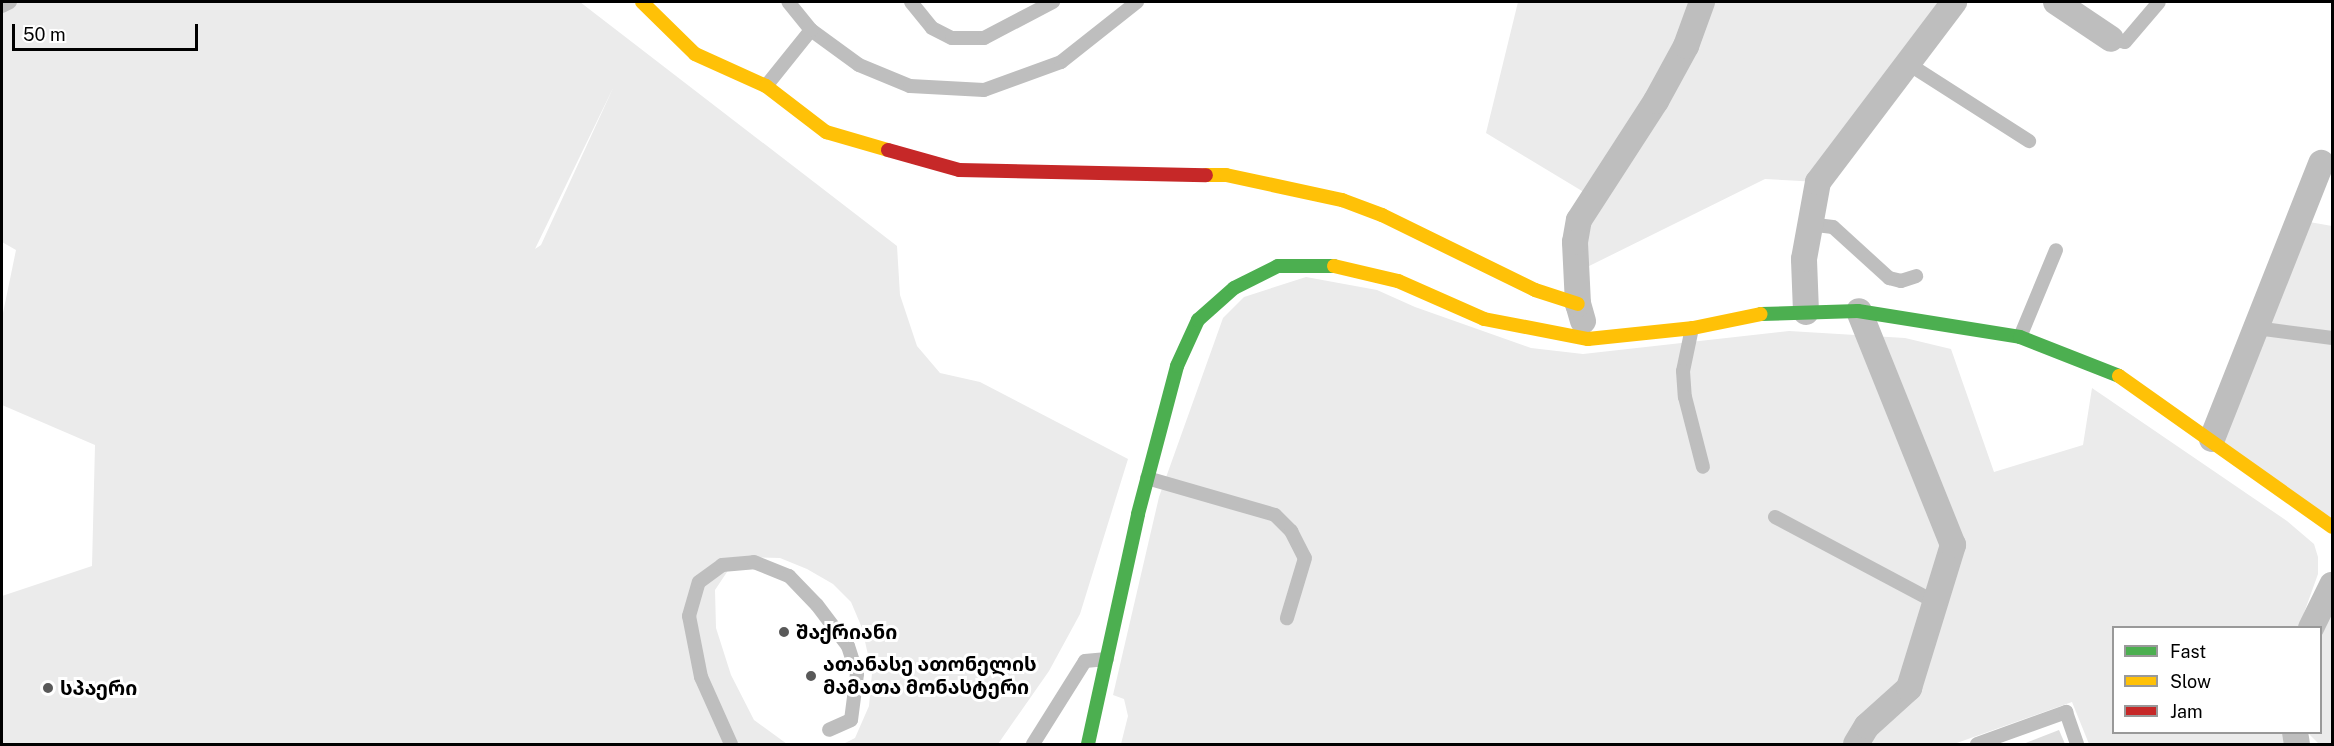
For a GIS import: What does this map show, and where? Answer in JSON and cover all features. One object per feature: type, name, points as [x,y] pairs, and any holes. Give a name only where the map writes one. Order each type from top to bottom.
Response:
[{"type":"street","points":[[642,2],[696,54],[766,87],[826,132],[958,170],[1226,175],[1342,200],[1382,215],[1535,290],[1578,304]]},
{"type":"street","points":[[1588,339],[1578,304],[1575,243],[1579,220],[1656,101],[1686,46],[1701,2]]},
{"type":"street","points":[[1806,312],[1804,259],[1808,224],[1818,182],[1954,2]]},
{"type":"street","points":[[2056,2],[2111,39]]},
{"type":"street","points":[[2212,440],[2321,163]]},
{"type":"street","points":[[1088,744],[1147,478],[1177,366],[1198,320],[1234,288],[1262,271],[1278,266],[1332,266],[1398,281],[1484,319],[1588,339],[1693,328],[1760,314],[1859,311],[2020,337],[2115,373],[2332,527]]},
{"type":"street","points":[[1856,744],[1867,726],[1894,705],[1909,688],[1953,545],[1949,527],[1859,311]]},
{"type":"street","points":[[2312,626],[2332,585]]},
{"type":"lane","points":[[2,6],[10,2]]},
{"type":"lane","points":[[788,2],[811,30],[859,65],[910,86],[984,90],[1061,62],[1137,2]]},
{"type":"lane","points":[[911,2],[932,27],[952,38],[984,38],[1034,7],[1053,2]]},
{"type":"lane","points":[[2111,39],[2125,42],[2159,2]]},
{"type":"lane","points":[[766,87],[811,30]]},
{"type":"lane","points":[[1907,63],[2029,141]]},
{"type":"lane","points":[[1808,224],[1833,227],[1889,278],[1901,281],[1916,276]]},
{"type":"lane","points":[[2020,337],[2056,250]]},
{"type":"lane","points":[[1693,328],[1683,371],[1685,397],[1703,467]]},
{"type":"lane","points":[[2256,328],[2332,338]]},
{"type":"lane","points":[[1147,478],[1275,515],[1291,531],[1305,558],[1287,618]]},
{"type":"lane","points":[[1775,517],[1937,603]]},
{"type":"lane","points":[[731,744],[701,677],[689,616],[699,582],[722,564],[754,562],[789,576],[817,605],[848,646],[857,674],[851,720],[830,730]]},
{"type":"lane","points":[[1033,744],[1084,661],[1107,659]]},
{"type":"lane","points":[[1977,744],[2066,712],[2077,744]]},
{"type":"shaded area","points":[[2,2],[580,2],[897,246],[900,295],[917,346],[940,373],[980,382],[1128,459],[1080,614],[1049,671],[998,744],[843,744],[855,738],[869,706],[872,673],[862,628],[851,602],[833,584],[807,569],[780,558],[744,557],[729,569],[715,590],[716,628],[731,675],[754,720],[787,744],[2,744],[2,596],[92,566],[95,445],[2,405],[2,318],[16,250],[2,242]],"holes":[[[614,86],[541,245],[535,249]]]},
{"type":"shaded area","points":[[1518,2],[1954,2],[1818,182],[1765,179],[1577,272],[1592,197],[1486,133]]},
{"type":"shaded area","points":[[2298,220],[2332,226],[2332,527],[2212,440]]},
{"type":"shaded area","points":[[1306,277],[1377,290],[1415,307],[1531,348],[1583,354],[1789,331],[1905,338],[1951,349],[1994,472],[2083,445],[2092,388],[2287,521],[2314,544],[2318,557],[2318,574],[2299,626],[2112,626],[2112,734],[2288,734],[2291,744],[2089,744],[2072,702],[1954,744],[1121,744],[1128,716],[1124,699],[1113,695],[1159,497],[1223,318],[1244,297]]},
{"type":"shaded area","points":[[2332,592],[2332,744],[2319,744],[2309,734],[2322,734],[2321,626]]},
{"type":"building","points":[[2059,730],[2065,744],[2023,744]]},
{"type":"traffic: fast","points":[[1088,744],[1138,514],[1177,366],[1198,320],[1234,288],[1278,266],[1334,266]]},
{"type":"traffic: fast","points":[[1761,314],[1858,311],[2020,337],[2119,376]]},
{"type":"traffic: slow","points":[[642,2],[695,54],[766,86],[826,132],[888,150]]},
{"type":"traffic: slow","points":[[1206,175],[1226,175],[1342,200],[1382,215],[1535,290],[1578,304]]},
{"type":"traffic: slow","points":[[1334,266],[1398,281],[1484,319],[1588,339],[1693,328],[1761,314]]},
{"type":"traffic: slow","points":[[2119,376],[2332,527]]},
{"type":"traffic: jam","points":[[888,150],[959,170],[1206,175]]},
{"type":"place","name":"შაქრიანი","points":[[784,632]]},
{"type":"place","name":"ათანასე ათონელის მამათა მონასტერი","points":[[811,676]]},
{"type":"place","name":"სპაერი","points":[[48,688]]}]
